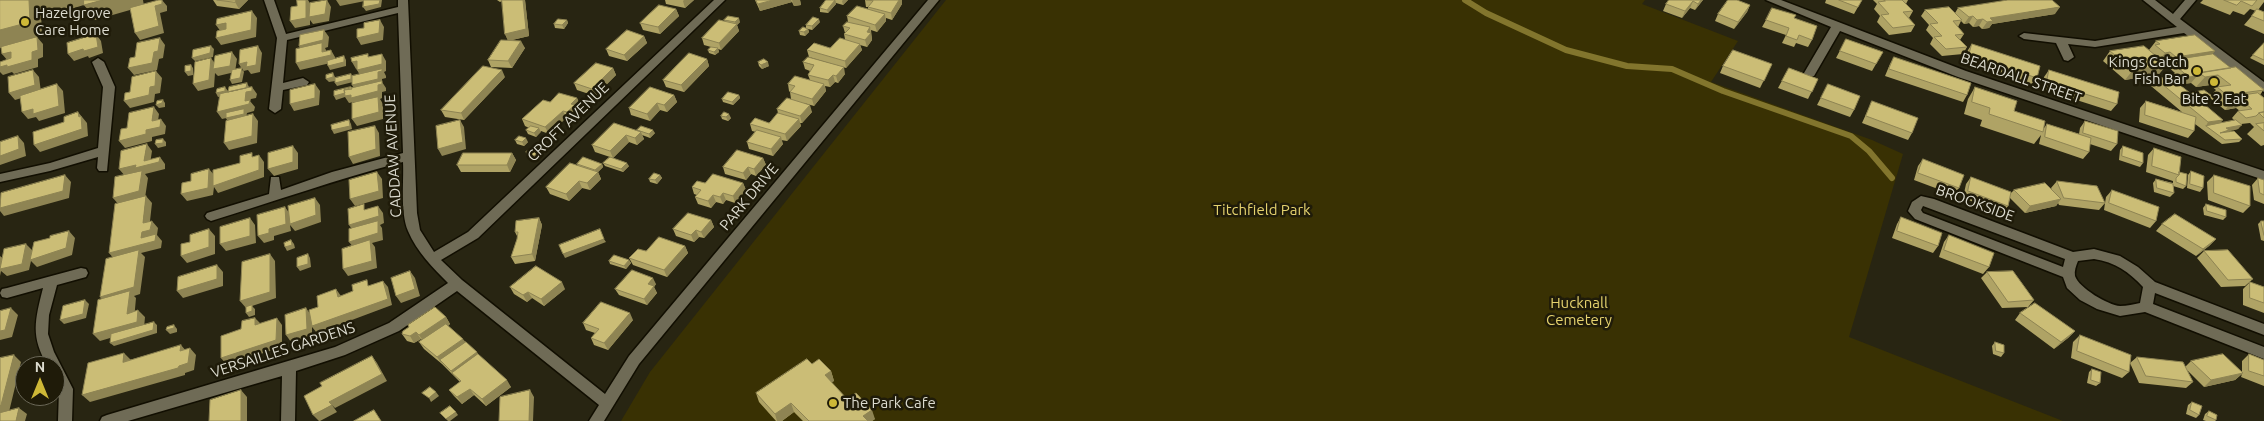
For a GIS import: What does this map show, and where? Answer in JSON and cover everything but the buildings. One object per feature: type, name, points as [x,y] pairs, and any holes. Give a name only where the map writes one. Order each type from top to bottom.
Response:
[{"type":"street","points":[[269,0],[282,38],[275,108]]},
{"type":"street","name":"CROFT AVENUE","points":[[432,259],[473,235],[720,0]]},
{"type":"street","name":"PARK DRIVE","points":[[596,421],[634,360],[934,0]]},
{"type":"street","name":"BEARDALL STREET","points":[[1771,0],[1962,74],[2264,176]]},
{"type":"street","points":[[2148,0],[2264,88]]},
{"type":"street","points":[[2173,20],[2191,0]]},
{"type":"street","points":[[282,38],[403,4]]},
{"type":"street","name":"CADDAW AVENUE","points":[[403,4],[408,156],[411,213],[414,230],[432,259],[457,284],[607,403]]},
{"type":"street","points":[[1810,73],[1837,27]]},
{"type":"street","points":[[2024,36],[2095,44],[2185,29]]},
{"type":"street","points":[[2060,40],[2068,56]]},
{"type":"street","points":[[98,62],[109,86],[103,168]]},
{"type":"street","points":[[277,88],[304,82]]},
{"type":"street","points":[[0,178],[50,168],[104,152]]},
{"type":"street","points":[[211,216],[275,197],[336,175],[408,156]]},
{"type":"street","points":[[275,180],[275,197]]},
{"type":"street","name":"BROOKSIDE","points":[[2068,274],[1920,216],[1914,211],[1916,204],[1921,201],[1930,202],[2072,257],[2085,253],[2109,257],[2122,262],[2139,273],[2150,286],[2264,330]]},
{"type":"street","points":[[2072,257],[2068,274],[2072,284],[2085,296],[2102,305],[2120,311],[2146,307],[2264,353]]},
{"type":"street","points":[[7,293],[81,273]]},
{"type":"street","points":[[48,356],[39,332],[51,281]]},
{"type":"street","name":"VERSAILLES GARDENS","points":[[107,421],[289,368],[340,351],[394,327],[457,284]]},
{"type":"street","points":[[2146,307],[2150,286]]},
{"type":"street","points":[[288,421],[289,368]]},
{"type":"street","points":[[65,387],[65,421]]},
{"type":"green space","name":"Titchfield Park","points":[[946,0],[1645,0],[1642,4],[1738,41],[1711,82],[1872,140],[1903,154],[1849,337],[2063,421],[621,421],[650,372]]},
{"type":"waterway","points":[[1465,0],[1486,13],[1566,50],[1627,66],[1672,69],[1723,91],[1851,136],[1869,151],[1892,178]]},
{"type":"place","name":"Hazelgrove Care Home","points":[[25,22]]},
{"type":"place","name":"Kings Catch Fish Bar","points":[[2197,71]]},
{"type":"place","name":"Bite 2 Eat","points":[[2214,82]]},
{"type":"place","name":"The Park Cafe","points":[[833,403]]},
{"type":"park label","name":"Hucknall Cemetery","points":[[1579,312]]}]
